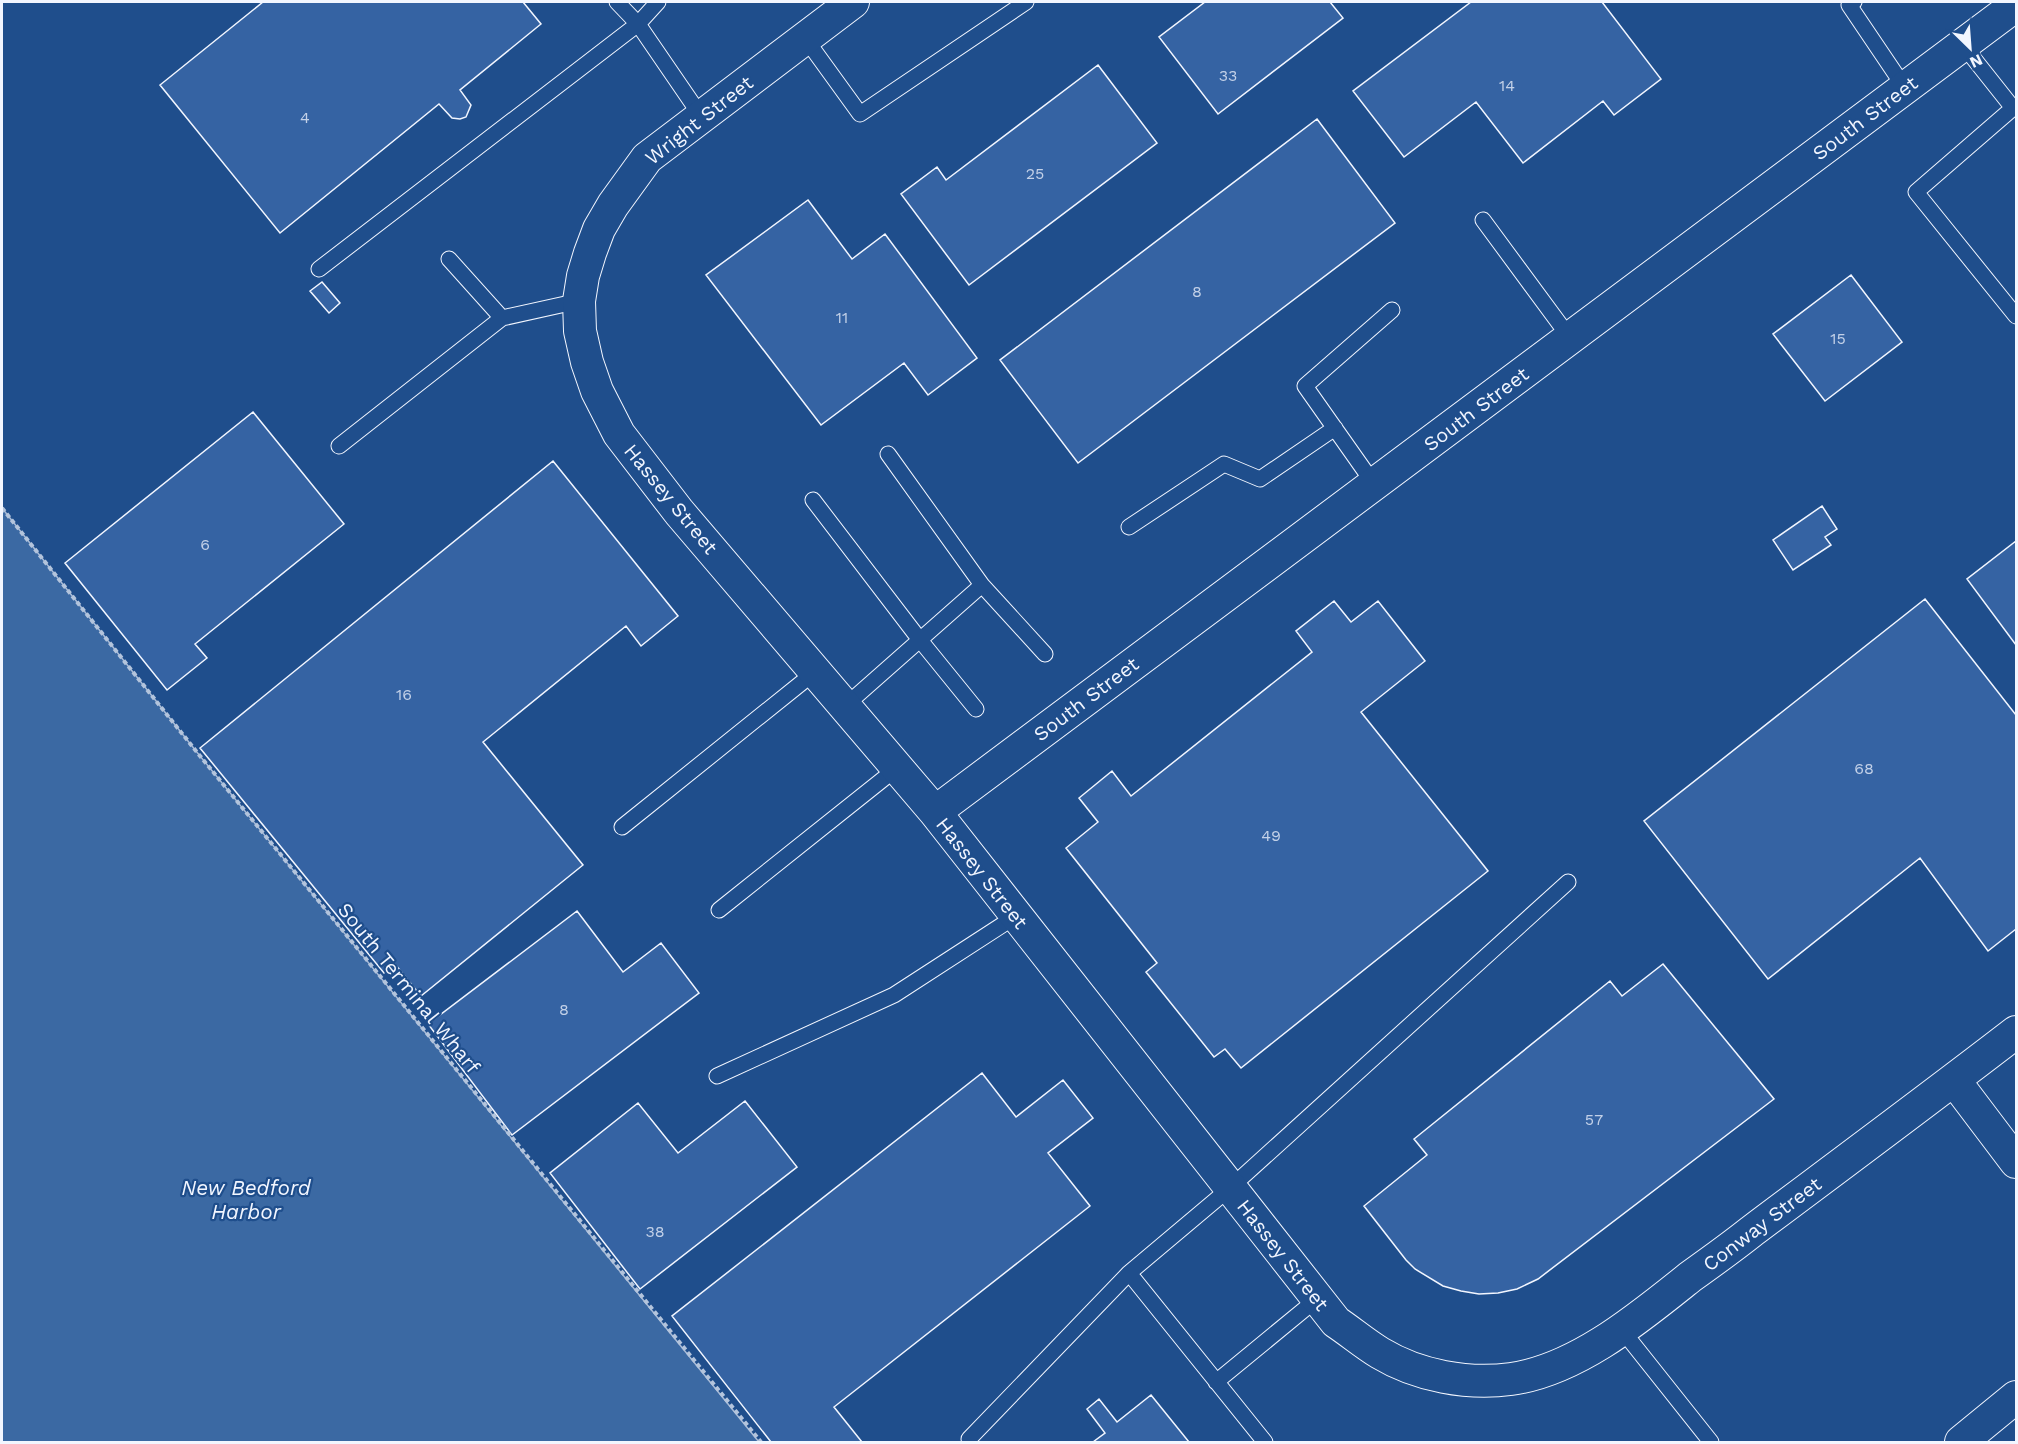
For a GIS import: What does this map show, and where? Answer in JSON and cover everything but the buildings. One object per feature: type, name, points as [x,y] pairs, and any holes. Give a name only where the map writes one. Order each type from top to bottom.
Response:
[{"type":"street","name":"Wright Street","points":[[585,270],[599,229],[613,205],[647,158],[853,2]]},
{"type":"street","name":"South Street","points":[[935,812],[2016,5]]},
{"type":"street","name":"Hassey Street","points":[[585,270],[579,301],[580,331],[597,391],[619,434],[679,512],[935,812],[1317,1299],[1336,1322],[1404,1366],[1439,1376],[1476,1381],[1490,1380]]},
{"type":"street","name":"Conway Street","points":[[1490,1380],[1512,1379],[1543,1371],[1574,1357],[1622,1330],[2016,1032]]},
{"type":"street","points":[[1954,1080],[2016,1162]]},
{"type":"street","points":[[1961,1443],[2016,1396]]},
{"type":"lane","points":[[617,2],[638,24],[701,116]]},
{"type":"lane","points":[[319,269],[638,24],[658,2]]},
{"type":"lane","points":[[805,38],[860,114],[1026,2]]},
{"type":"lane","points":[[1854,2],[1849,5],[1905,88]]},
{"type":"lane","points":[[1963,45],[2013,108],[1916,192],[2016,315]]},
{"type":"lane","points":[[1483,220],[1570,338]]},
{"type":"lane","points":[[449,259],[502,318]]},
{"type":"lane","points":[[339,446],[502,318],[579,301]]},
{"type":"lane","points":[[1374,484],[1305,386],[1392,310]]},
{"type":"lane","points":[[1129,527],[1224,464],[1260,479],[1335,428]]},
{"type":"lane","points":[[888,454],[982,585],[1045,654]]},
{"type":"lane","points":[[813,500],[976,709]]},
{"type":"lane","points":[[844,706],[982,585]]},
{"type":"lane","points":[[622,827],[815,672]]},
{"type":"lane","points":[[719,910],[897,768]]},
{"type":"lane","points":[[969,1439],[1129,1273],[1230,1188],[1568,882]]},
{"type":"lane","points":[[717,1076],[894,995],[1016,916]]},
{"type":"lane","points":[[1129,1273],[1265,1443]]},
{"type":"lane","points":[[1216,1382],[1317,1299]]},
{"type":"lane","points":[[1622,1330],[1711,1443]]},
{"type":"path","name":"South Terminal Wharf","points":[[2,508],[196,751],[761,1443]]},
{"type":"water","name":"New Bedford Harbor","points":[[2,508],[196,751],[759,1442],[2,1442]]}]
